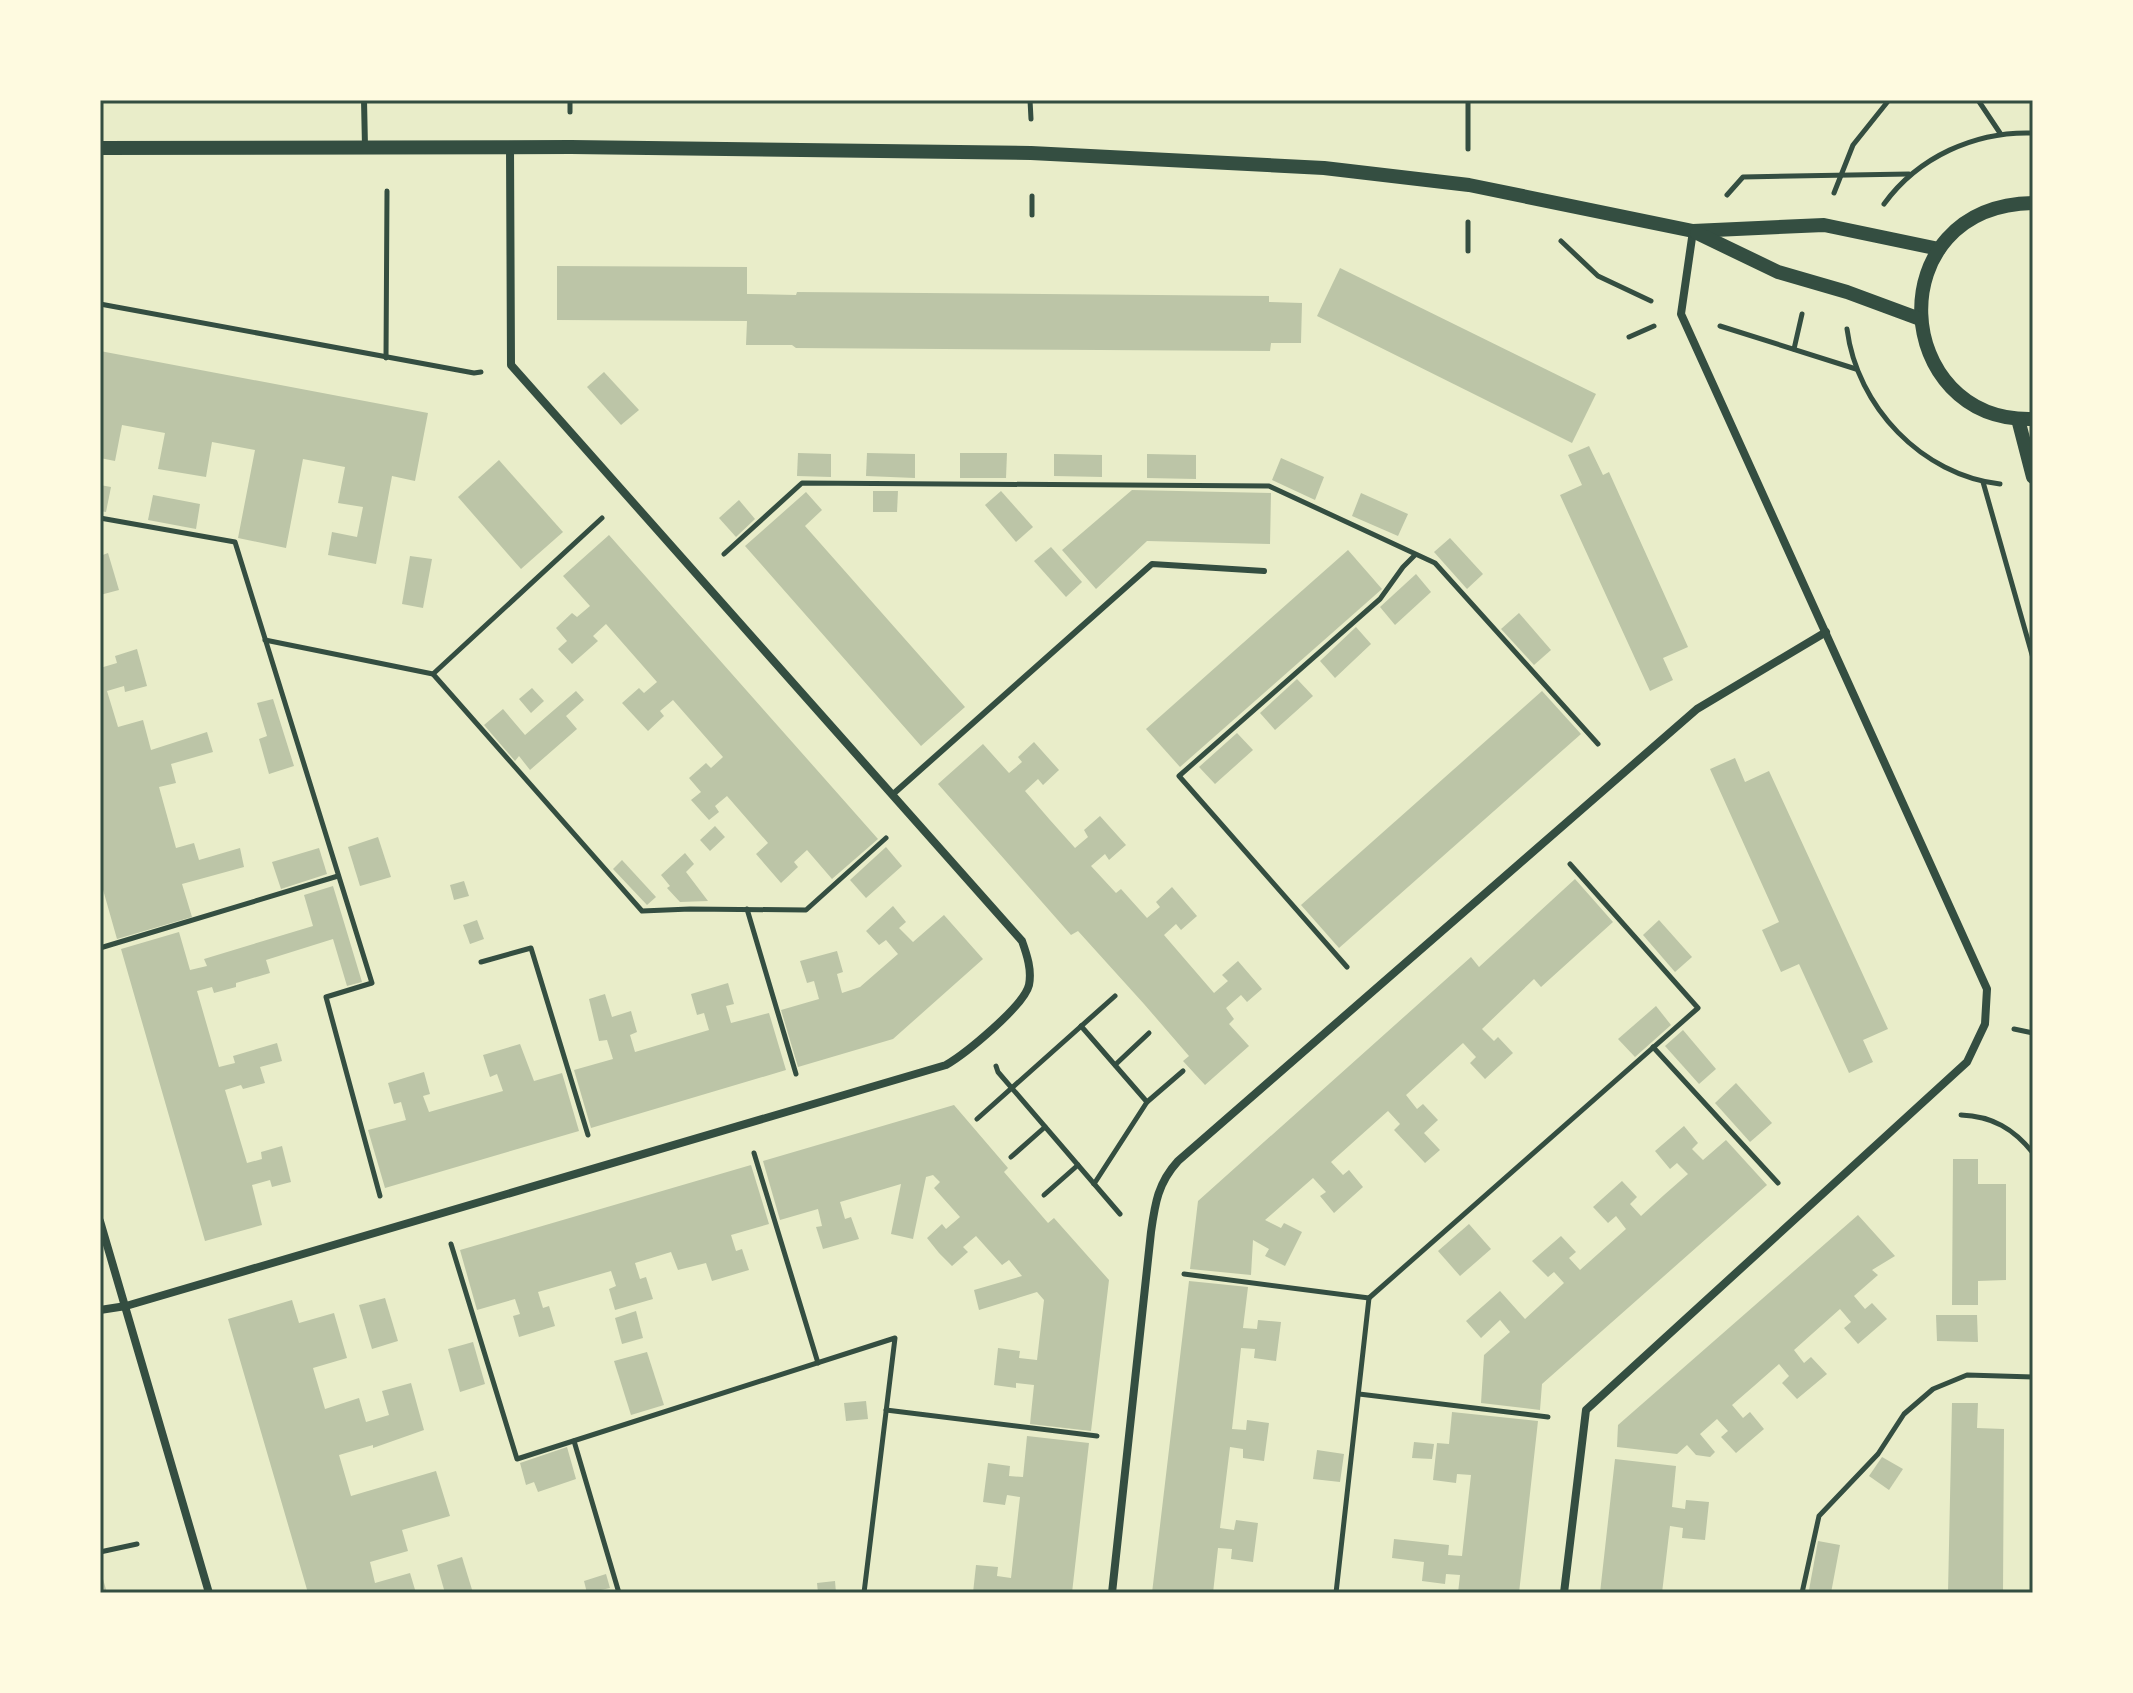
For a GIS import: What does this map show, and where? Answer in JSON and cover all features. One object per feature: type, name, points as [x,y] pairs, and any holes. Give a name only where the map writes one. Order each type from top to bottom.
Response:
[{"type":"street","points":[[100,1310],[126,1306],[946,1065],[982,1038],[1026,992],[1030,973],[1022,941],[511,365],[510,147]]},
{"type":"street","points":[[100,148],[510,147],[1031,153],[1324,168],[1469,185],[1693,231],[1778,272],[1847,292],[1920,319]]},
{"type":"street","points":[[2033,203],[2010,203],[1983,212],[1958,227],[1939,249],[1923,284],[1920,319],[1926,349],[1941,375],[1962,397],[1989,412],[2026,419],[2033,477]]},
{"type":"street","points":[[1693,231],[1824,225],[1939,249]]},
{"type":"street","points":[[1564,1593],[1586,1410],[1967,1062],[1985,1024],[1987,989],[1681,314],[1693,231]]},
{"type":"street","points":[[1112,1593],[1151,1232],[1156,1194],[1167,1174],[1178,1161],[1697,709],[1826,632]]},
{"type":"street","points":[[100,1221],[209,1593]]},
{"type":"lane","points":[[364,100],[365,147]]},
{"type":"lane","points":[[892,795],[1152,564],[1264,571]]},
{"type":"path","points":[[1030,100],[1031,126]]},
{"type":"path","points":[[1468,100],[1468,154]]},
{"type":"path","points":[[1840,174],[1853,145],[1889,100]]},
{"type":"path","points":[[1978,100],[2000,133]]},
{"type":"path","points":[[1693,231],[1743,177],[1910,174],[1964,144],[2000,133],[2033,133]]},
{"type":"path","points":[[386,358],[387,191]]},
{"type":"path","points":[[1032,196],[1032,215]]},
{"type":"path","points":[[1468,222],[1468,251]]},
{"type":"path","points":[[1555,235],[1598,276],[1630,293],[1681,314],[1857,369],[1873,401],[1895,431],[1922,454],[1983,482],[2033,658]]},
{"type":"path","points":[[100,304],[386,358],[474,373],[487,371]]},
{"type":"path","points":[[100,518],[235,542],[372,983],[326,997],[380,1196]]},
{"type":"path","points":[[433,674],[602,518]]},
{"type":"path","points":[[1347,967],[1179,776],[1380,599],[1415,555]]},
{"type":"path","points":[[265,639],[433,674],[642,911],[806,910],[886,838]]},
{"type":"path","points":[[1336,1593],[1369,1298],[1698,1008],[1568,862]]},
{"type":"path","points":[[100,948],[338,876]]},
{"type":"path","points":[[747,909],[796,1074]]},
{"type":"path","points":[[481,962],[531,948],[588,1135]]},
{"type":"path","points":[[977,1119],[1115,996]]},
{"type":"path","points":[[1081,1026],[1147,1102]]},
{"type":"path","points":[[1115,1065],[1149,1033]]},
{"type":"path","points":[[982,1038],[998,1072],[1129,1223]]},
{"type":"path","points":[[1653,1047],[1778,1183]]},
{"type":"path","points":[[1094,1184],[1147,1102],[1183,1071]]},
{"type":"path","points":[[1961,1115],[1976,1115],[2000,1124],[2021,1138],[2033,1153]]},
{"type":"path","points":[[1011,1157],[1045,1127]]},
{"type":"path","points":[[757,1164],[818,1363]]},
{"type":"path","points":[[1044,1195],[1078,1165]]},
{"type":"path","points":[[453,1252],[517,1459],[895,1338],[864,1593]]},
{"type":"path","points":[[1184,1274],[1369,1298]]},
{"type":"path","points":[[1802,1593],[1819,1516],[1878,1454],[1904,1414],[1933,1389],[1967,1375],[2033,1377]]},
{"type":"path","points":[[1359,1394],[1548,1417]]},
{"type":"path","points":[[886,1410],[1090,1435]]},
{"type":"path","points":[[574,1441],[617,1592]]},
{"type":"path","points":[[100,1552],[137,1544]]},
{"type":"building","points":[[557,266],[747,267],[747,294],[1269,296],[1269,302],[1302,303],[1301,343],[1271,343],[1270,351],[796,348],[792,345],[746,345],[747,321],[557,320]]},
{"type":"building","points":[[1340,268],[1596,394],[1572,443],[1317,316]]},
{"type":"building","points":[[100,351],[428,413],[415,481],[392,476],[376,564],[328,555],[332,532],[357,537],[363,507],[338,503],[345,467],[303,459],[286,548],[238,538],[255,450],[212,442],[206,477],[158,469],[165,433],[122,425],[115,461],[100,458]]},
{"type":"building","points":[[604,372],[639,410],[621,425],[587,387]]},
{"type":"building","points":[[1589,446],[1603,475],[1609,472],[1688,647],[1663,658],[1673,680],[1650,691],[1560,495],[1582,485],[1568,455]]},
{"type":"building","points":[[798,453],[831,454],[831,477],[797,476]]},
{"type":"building","points":[[867,453],[915,454],[915,478],[866,476]]},
{"type":"building","points":[[960,453],[1007,453],[1006,478],[960,478]]},
{"type":"building","points":[[1054,454],[1102,455],[1102,477],[1054,476]]},
{"type":"building","points":[[1147,454],[1196,455],[1196,479],[1147,478]]},
{"type":"building","points":[[1281,458],[1324,477],[1315,500],[1272,480]]},
{"type":"building","points":[[499,460],[563,532],[521,569],[458,497]]},
{"type":"building","points":[[100,485],[111,487],[106,512],[100,511]]},
{"type":"building","points":[[1132,490],[1271,493],[1270,544],[1147,541],[1096,589],[1062,550]]},
{"type":"building","points":[[873,491],[898,491],[897,512],[873,512]]},
{"type":"building","points":[[1001,491],[1033,527],[1016,542],[985,505]]},
{"type":"building","points":[[806,492],[822,510],[805,526],[965,707],[921,746],[745,546]]},
{"type":"building","points":[[1361,493],[1408,514],[1398,536],[1352,516]]},
{"type":"building","points":[[153,495],[200,504],[196,529],[148,520]]},
{"type":"building","points":[[739,500],[755,519],[736,537],[719,518]]},
{"type":"building","points":[[609,535],[878,839],[832,879],[807,850],[794,862],[798,867],[781,883],[756,854],[768,843],[727,796],[715,806],[719,812],[709,820],[691,800],[701,792],[689,778],[706,763],[711,768],[723,757],[673,700],[660,711],[664,716],[648,731],[622,703],[639,688],[644,693],[657,682],[606,624],[593,636],[598,641],[572,664],[558,649],[567,641],[556,628],[572,613],[577,617],[590,606],[563,576]]},
{"type":"building","points":[[1450,538],[1483,574],[1467,589],[1434,552]]},
{"type":"building","points":[[1051,547],[1082,582],[1066,597],[1034,561]]},
{"type":"building","points":[[1348,550],[1382,589],[1180,767],[1146,729]]},
{"type":"building","points":[[108,553],[119,590],[100,595],[100,556]]},
{"type":"building","points":[[410,556],[432,559],[423,608],[402,604]]},
{"type":"building","points":[[1416,574],[1431,592],[1395,625],[1380,607]]},
{"type":"building","points":[[1519,613],[1551,650],[1534,665],[1501,629]]},
{"type":"building","points":[[1356,627],[1371,644],[1335,678],[1320,661]]},
{"type":"building","points":[[137,649],[147,686],[125,692],[124,686],[107,691],[118,727],[143,720],[151,750],[207,732],[213,752],[171,764],[176,783],[159,787],[176,848],[194,843],[199,860],[240,848],[244,867],[182,884],[192,917],[117,939],[100,879],[100,668],[117,663],[115,656]]},
{"type":"building","points":[[1297,679],[1313,696],[1275,730],[1260,713]]},
{"type":"building","points":[[532,688],[544,701],[531,713],[519,699]]},
{"type":"building","points":[[576,691],[584,700],[566,716],[577,729],[530,770],[519,756],[515,761],[484,725],[503,709],[525,735]]},
{"type":"building","points":[[1542,691],[1581,734],[1339,948],[1301,905]]},
{"type":"building","points":[[273,699],[294,766],[269,774],[259,739],[267,736],[257,703]]},
{"type":"building","points":[[1237,733],[1253,750],[1215,784],[1199,767]]},
{"type":"building","points":[[1034,742],[1059,770],[1043,785],[1038,779],[1025,791],[1075,848],[1088,837],[1084,830],[1100,816],[1126,845],[1109,860],[1105,854],[1091,866],[1116,893],[1121,889],[1147,918],[1160,907],[1156,902],[1172,887],[1197,916],[1181,930],[1176,924],[1164,935],[1214,993],[1228,981],[1222,975],[1238,961],[1262,989],[1247,1002],[1241,995],[1226,1008],[1234,1019],[1229,1024],[1249,1046],[1205,1085],[1183,1061],[1189,1056],[1144,1004],[1078,931],[1071,935],[938,784],[983,744],[1009,773],[1022,762],[1018,757]]},
{"type":"building","points":[[1735,758],[1745,782],[1769,771],[1888,1029],[1863,1040],[1873,1062],[1849,1073],[1799,964],[1781,972],[1762,930],[1779,922],[1710,769]]},
{"type":"building","points":[[715,826],[725,837],[710,851],[700,840]]},
{"type":"building","points":[[378,837],[391,877],[360,886],[348,847]]},
{"type":"building","points":[[886,847],[902,866],[866,898],[850,880]]},
{"type":"building","points":[[319,848],[327,874],[281,889],[272,862]]},
{"type":"building","points":[[685,853],[694,864],[686,872],[708,901],[680,902],[667,888],[670,886],[661,875]]},
{"type":"building","points":[[622,860],[656,897],[647,905],[613,869]]},
{"type":"building","points":[[1575,879],[1613,922],[1541,987],[1534,979],[1482,1029],[1494,1041],[1498,1037],[1513,1053],[1485,1079],[1470,1063],[1476,1057],[1463,1043],[1406,1095],[1417,1109],[1423,1104],[1438,1120],[1424,1133],[1440,1150],[1425,1163],[1394,1130],[1400,1124],[1388,1111],[1331,1162],[1343,1175],[1349,1170],[1363,1187],[1334,1213],[1320,1196],[1326,1192],[1313,1178],[1265,1220],[1281,1228],[1284,1223],[1302,1232],[1285,1266],[1265,1256],[1269,1249],[1253,1240],[1251,1275],[1190,1269],[1198,1201],[1471,957],[1479,967]]},
{"type":"building","points":[[464,881],[469,896],[454,900],[450,885]]},
{"type":"building","points":[[333,886],[362,982],[347,986],[333,939],[266,960],[270,973],[236,983],[236,987],[214,993],[212,987],[197,991],[219,1067],[235,1063],[233,1056],[277,1043],[282,1061],[260,1067],[265,1083],[225,1090],[247,1163],[262,1159],[261,1152],[282,1146],[291,1182],[272,1187],[270,1180],[252,1185],[262,1225],[205,1241],[121,949],[179,932],[190,970],[207,966],[204,959],[313,926],[304,895]]},
{"type":"building","points":[[893,906],[906,922],[899,928],[913,942],[944,915],[983,959],[893,1039],[798,1067],[781,1010],[819,999],[814,981],[807,983],[800,961],[837,951],[843,972],[837,974],[842,993],[860,987],[898,954],[886,940],[879,945],[866,931]]},
{"type":"building","points":[[477,920],[484,939],[470,944],[463,925]]},
{"type":"building","points":[[1659,920],[1692,957],[1675,972],[1643,935]]},
{"type":"building","points":[[728,983],[734,1004],[726,1006],[731,1023],[769,1013],[786,1070],[591,1128],[574,1070],[613,1059],[607,1040],[599,1041],[589,999],[605,994],[612,1017],[631,1011],[637,1032],[630,1035],[635,1052],[709,1030],[704,1013],[697,1015],[691,994]]},
{"type":"building","points":[[1656,1006],[1671,1025],[1635,1057],[1618,1039]]},
{"type":"building","points":[[1683,1030],[1716,1069],[1699,1084],[1665,1046]]},
{"type":"building","points":[[520,1044],[534,1081],[562,1073],[579,1131],[385,1188],[368,1130],[406,1120],[401,1102],[394,1104],[388,1083],[424,1072],[430,1094],[423,1096],[429,1112],[503,1091],[497,1074],[490,1077],[483,1055]]},
{"type":"building","points":[[1736,1083],[1772,1123],[1750,1142],[1715,1103]]},
{"type":"building","points":[[954,1105],[1008,1168],[1004,1172],[1048,1223],[1054,1218],[1109,1280],[1091,1431],[1030,1424],[1034,1385],[1016,1383],[1016,1388],[994,1385],[998,1348],[1020,1351],[1019,1358],[1037,1360],[1044,1300],[1037,1292],[979,1310],[974,1290],[1022,1276],[1009,1260],[1002,1265],[976,1236],[963,1247],[968,1252],[952,1266],[939,1253],[927,1238],[942,1224],[946,1229],[960,1217],[934,1188],[940,1182],[933,1175],[926,1177],[913,1239],[891,1234],[901,1184],[840,1202],[845,1219],[851,1217],[859,1239],[823,1249],[816,1227],[822,1226],[818,1209],[780,1220],[763,1161]]},
{"type":"building","points":[[1684,1126],[1698,1143],[1692,1149],[1703,1160],[1726,1140],[1767,1185],[1542,1384],[1540,1410],[1481,1403],[1484,1355],[1510,1332],[1500,1320],[1481,1338],[1466,1321],[1500,1291],[1525,1319],[1564,1283],[1554,1272],[1548,1277],[1532,1261],[1561,1236],[1576,1252],[1569,1258],[1580,1270],[1626,1229],[1616,1216],[1608,1223],[1593,1207],[1622,1181],[1637,1197],[1630,1204],[1641,1216],[1688,1174],[1677,1163],[1670,1169],[1655,1151]]},
{"type":"building","points":[[1953,1159],[1978,1159],[1978,1184],[2006,1184],[2006,1280],[1978,1281],[1978,1305],[1952,1305]]},
{"type":"building","points":[[751,1165],[769,1224],[731,1235],[736,1251],[742,1249],[749,1270],[712,1281],[706,1263],[678,1270],[671,1252],[635,1263],[640,1279],[646,1277],[653,1299],[615,1310],[609,1289],[616,1286],[611,1271],[538,1292],[543,1308],[549,1306],[555,1326],[519,1337],[513,1316],[520,1314],[515,1299],[477,1310],[460,1250]]},
{"type":"building","points":[[1858,1215],[1895,1256],[1872,1270],[1878,1275],[1854,1296],[1865,1309],[1872,1303],[1887,1319],[1858,1344],[1844,1328],[1851,1322],[1840,1309],[1794,1350],[1804,1363],[1811,1357],[1827,1374],[1797,1399],[1782,1383],[1789,1376],[1779,1364],[1732,1405],[1743,1418],[1750,1412],[1764,1429],[1736,1453],[1721,1437],[1728,1431],[1717,1419],[1700,1434],[1715,1452],[1710,1457],[1696,1455],[1687,1445],[1677,1454],[1617,1447],[1618,1425]]},
{"type":"building","points":[[1469,1224],[1491,1249],[1460,1276],[1438,1251]]},
{"type":"building","points":[[1189,1281],[1248,1287],[1243,1328],[1257,1329],[1258,1320],[1281,1322],[1276,1361],[1254,1358],[1255,1349],[1241,1348],[1232,1429],[1246,1430],[1247,1420],[1269,1423],[1264,1461],[1243,1458],[1243,1449],[1230,1447],[1220,1528],[1234,1530],[1236,1520],[1258,1523],[1253,1562],[1231,1559],[1232,1549],[1218,1548],[1213,1593],[1152,1593]]},
{"type":"building","points":[[385,1298],[398,1341],[372,1349],[359,1305]]},
{"type":"building","points":[[292,1300],[299,1323],[334,1313],[347,1358],[313,1368],[325,1409],[359,1398],[366,1422],[389,1415],[382,1391],[411,1383],[424,1430],[373,1448],[373,1445],[339,1455],[351,1496],[436,1471],[450,1516],[402,1530],[408,1551],[370,1562],[375,1583],[410,1573],[416,1593],[308,1593],[228,1319]]},
{"type":"building","points":[[636,1311],[643,1338],[622,1344],[615,1318]]},
{"type":"building","points":[[1936,1315],[1977,1315],[1978,1342],[1937,1341]]},
{"type":"building","points":[[473,1342],[485,1384],[460,1392],[448,1349]]},
{"type":"building","points":[[647,1352],[664,1405],[631,1415],[614,1361]]},
{"type":"building","points":[[866,1401],[868,1419],[846,1421],[844,1403]]},
{"type":"building","points":[[1952,1403],[1978,1403],[1977,1428],[2004,1429],[2003,1593],[1948,1593]]},
{"type":"building","points":[[1452,1412],[1538,1421],[1519,1593],[1458,1593],[1460,1575],[1446,1574],[1445,1584],[1422,1581],[1424,1562],[1392,1558],[1394,1539],[1449,1545],[1448,1555],[1462,1556],[1471,1475],[1457,1474],[1456,1483],[1433,1480],[1437,1443],[1449,1444]]},
{"type":"building","points":[[1027,1436],[1089,1443],[1072,1593],[973,1593],[976,1565],[998,1567],[997,1576],[1011,1578],[1020,1497],[1007,1495],[1005,1505],[983,1502],[988,1463],[1010,1466],[1009,1476],[1023,1477]]},
{"type":"building","points":[[1414,1442],[1434,1444],[1432,1459],[1412,1458]]},
{"type":"building","points":[[567,1447],[576,1479],[538,1492],[534,1482],[526,1485],[520,1463]]},
{"type":"building","points":[[1317,1450],[1344,1454],[1340,1482],[1313,1479]]},
{"type":"building","points":[[1882,1457],[1903,1469],[1889,1490],[1869,1476]]},
{"type":"building","points":[[1615,1459],[1676,1466],[1672,1507],[1685,1509],[1686,1500],[1709,1502],[1705,1540],[1682,1538],[1683,1528],[1670,1526],[1662,1593],[1600,1593]]},
{"type":"building","points":[[1818,1541],[1840,1545],[1831,1593],[1809,1590]]},
{"type":"building","points":[[462,1557],[473,1593],[445,1593],[437,1565]]},
{"type":"building","points":[[101,1572],[107,1593],[100,1593]]},
{"type":"building","points":[[606,1574],[610,1588],[587,1593],[584,1581]]},
{"type":"building","points":[[835,1581],[836,1593],[818,1593],[817,1583]]}]
